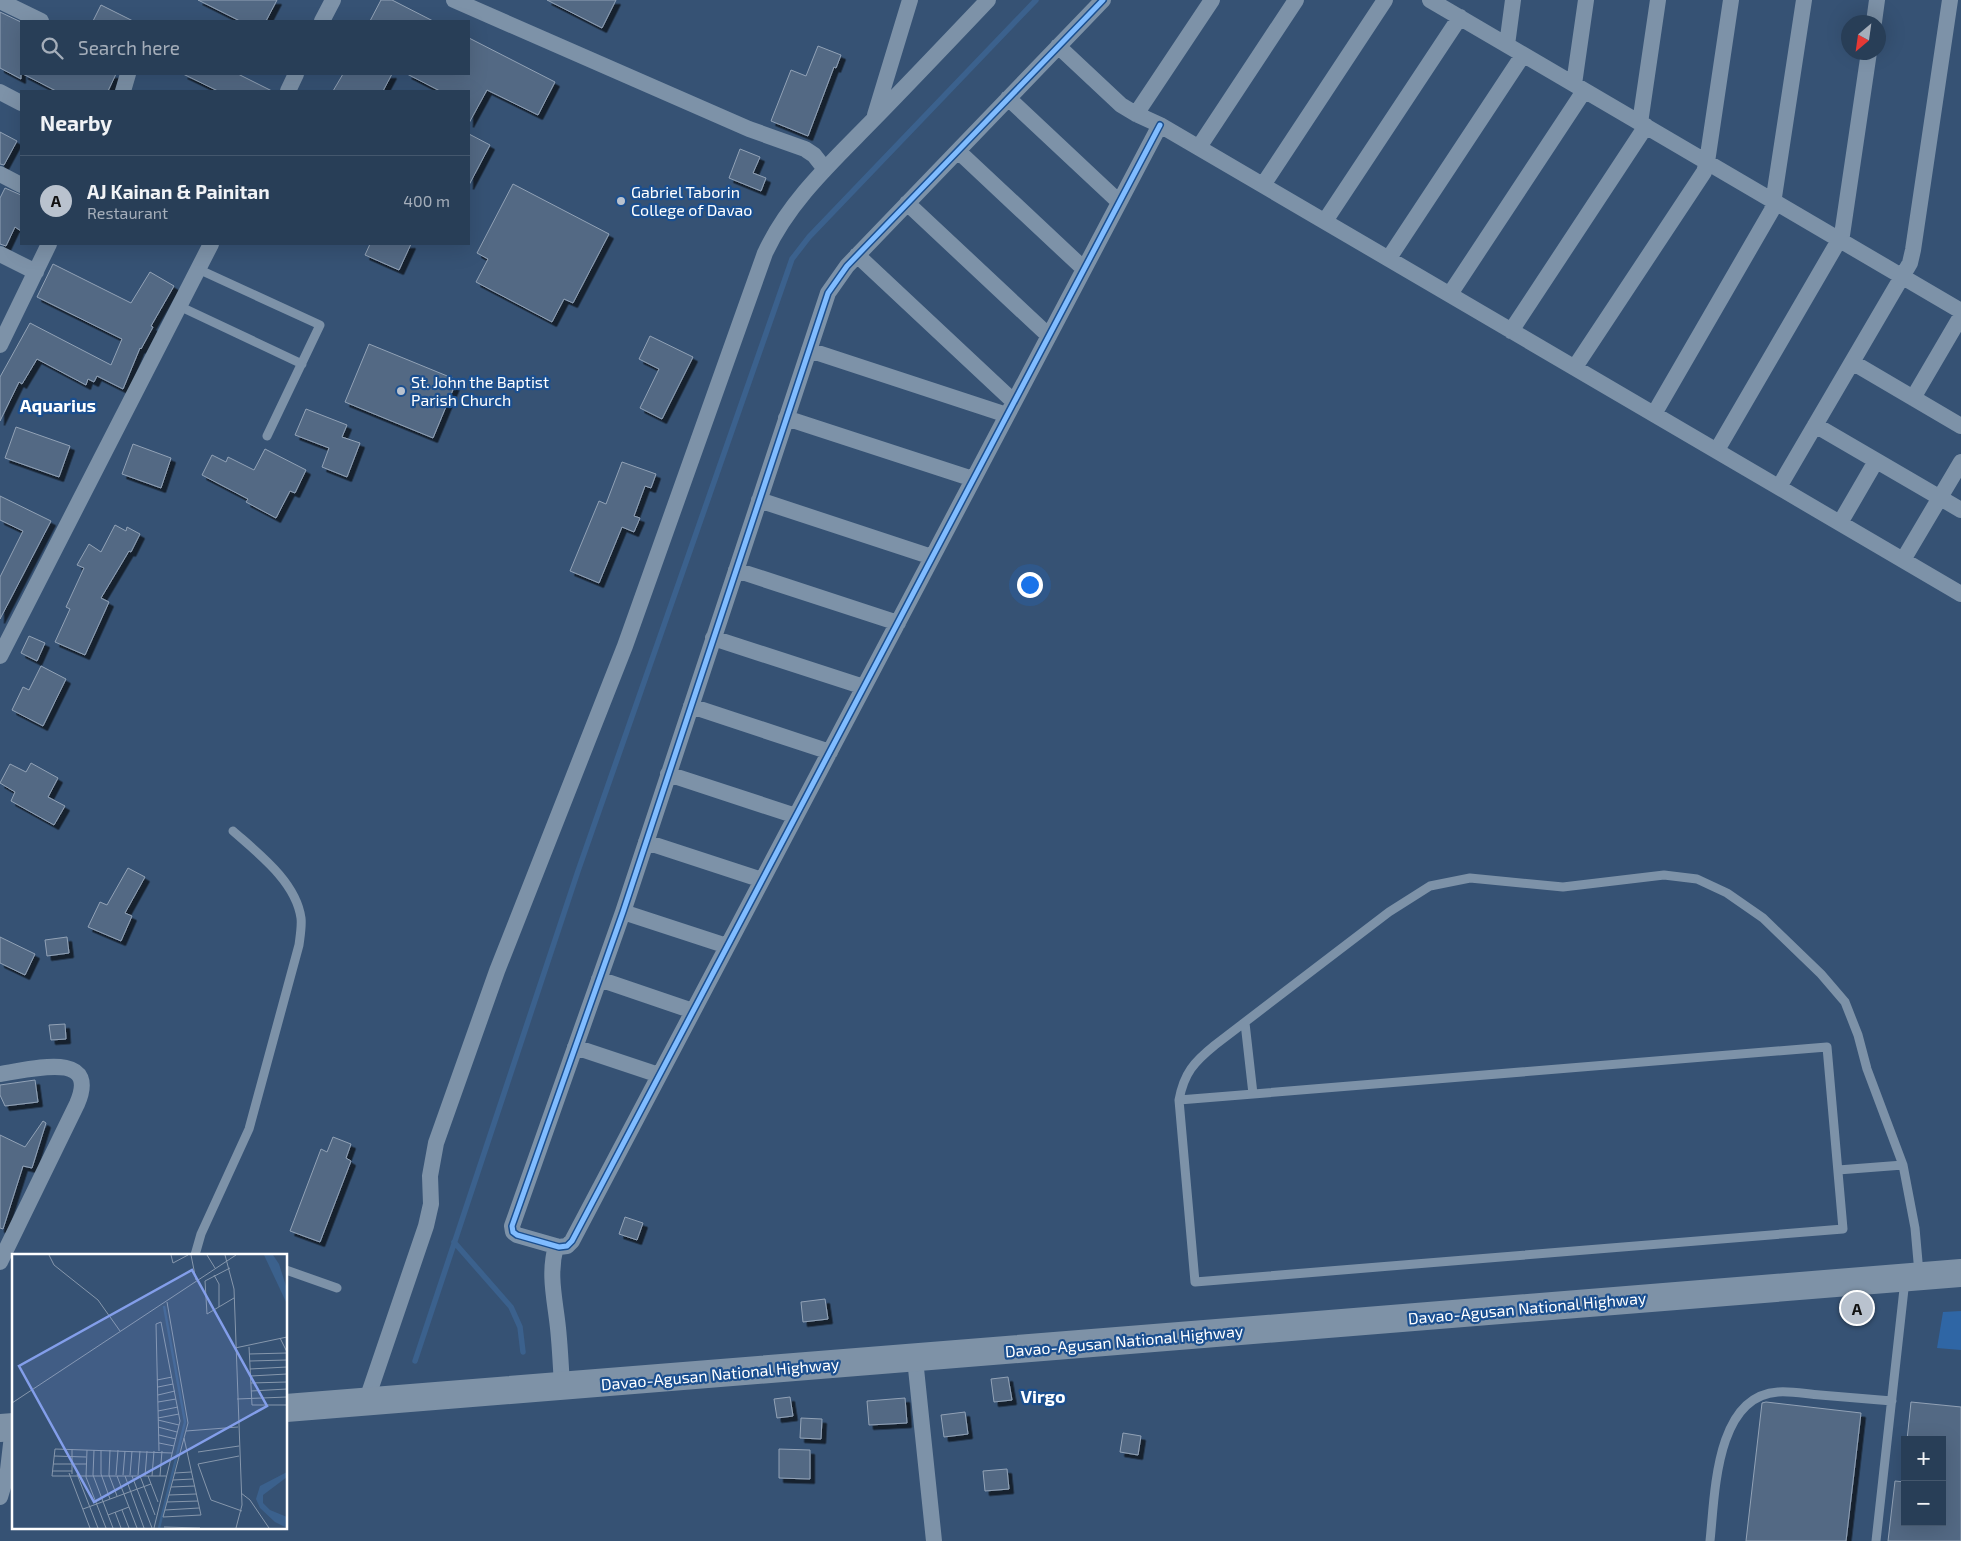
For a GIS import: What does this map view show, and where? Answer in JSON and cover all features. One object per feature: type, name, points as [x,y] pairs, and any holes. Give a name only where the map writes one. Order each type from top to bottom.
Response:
[{"type":"highway","name":"Davao-Agusan National Highway","points":[[288,1408],[1961,1273]]},
{"type":"street","points":[[323,20],[333,0]]},
{"type":"street","points":[[454,0],[749,129],[805,149],[814,155],[825,169]]},
{"type":"street","points":[[873,120],[910,0]]},
{"type":"street","points":[[366,1402],[426,1226],[431,1204],[430,1176],[436,1143],[497,971],[625,646],[765,254],[786,214],[825,169],[988,0]]},
{"type":"street","points":[[1103,0],[839,274],[828,293],[623,912],[512,1226],[513,1232],[520,1237],[556,1246],[566,1246],[572,1241],[1160,125]]},
{"type":"street","points":[[1136,114],[1212,0]]},
{"type":"street","points":[[1199,147],[1296,0]]},
{"type":"street","points":[[1263,185],[1385,0]]},
{"type":"street","points":[[1507,45],[1513,0]]},
{"type":"street","points":[[1450,294],[1579,88],[1586,0]]},
{"type":"street","points":[[1511,330],[1643,125],[1658,0]]},
{"type":"street","points":[[1575,368],[1700,178],[1707,162],[1731,0]]},
{"type":"street","points":[[1654,414],[1768,218],[1774,202],[1804,0]]},
{"type":"street","points":[[1875,15],[1877,0]]},
{"type":"street","points":[[1779,487],[1910,263],[1950,0]]},
{"type":"street","points":[[0,1],[38,20]]},
{"type":"street","points":[[1437,2],[1460,18],[1961,311]]},
{"type":"street","points":[[1325,221],[1460,18]]},
{"type":"street","points":[[1058,46],[1116,100],[1136,114],[1199,147],[1961,594]]},
{"type":"street","points":[[1389,258],[1523,55]]},
{"type":"street","points":[[1717,450],[1840,240],[1868,60]]},
{"type":"street","points":[[123,90],[128,75]]},
{"type":"street","points":[[288,90],[296,75]]},
{"type":"street","points":[[0,92],[20,102]]},
{"type":"street","points":[[1008,98],[1120,202]]},
{"type":"street","points":[[958,151],[1084,269]]},
{"type":"street","points":[[0,174],[20,184]]},
{"type":"street","points":[[907,203],[1048,336]]},
{"type":"street","points":[[2,338],[49,245]]},
{"type":"street","points":[[1,654],[210,245]]},
{"type":"street","points":[[0,254],[36,272]]},
{"type":"street","points":[[857,255],[1011,409]]},
{"type":"street","points":[[1913,398],[1961,316]]},
{"type":"street","points":[[809,350],[1011,409]]},
{"type":"street","points":[[1852,362],[1961,426]]},
{"type":"street","points":[[786,418],[973,479]]},
{"type":"street","points":[[1815,425],[1961,510]]},
{"type":"street","points":[[1840,523],[1876,461]]},
{"type":"street","points":[[1904,560],[1961,462]]},
{"type":"street","points":[[759,500],[932,557]]},
{"type":"street","points":[[736,570],[898,623]]},
{"type":"street","points":[[713,638],[864,687]]},
{"type":"street","points":[[691,706],[830,752]]},
{"type":"street","points":[[668,774],[796,816]]},
{"type":"street","points":[[646,842],[762,880]]},
{"type":"street","points":[[623,912],[727,946]]},
{"type":"street","points":[[599,979],[693,1011]]},
{"type":"street","points":[[575,1047],[659,1075]]},
{"type":"street","points":[[0,1074],[62,1066],[73,1070],[81,1076],[83,1084],[77,1104],[0,1262]]},
{"type":"street","points":[[556,1246],[552,1264],[552,1283],[558,1326],[562,1387]]},
{"type":"street","points":[[915,1358],[934,1541]]},
{"type":"street","points":[[0,1497],[8,1470],[9,1428]]},
{"type":"lane","points":[[198,269],[320,326],[267,436]]},
{"type":"lane","points":[[179,306],[302,364]]},
{"type":"lane","points":[[195,1254],[200,1234],[249,1129],[299,945],[301,918],[291,888],[269,862],[233,831]]},
{"type":"lane","points":[[1179,1100],[1827,1047],[1843,1229],[1195,1282],[1179,1100],[1182,1084],[1196,1061],[1389,912],[1430,886],[1470,878],[1563,887],[1664,875],[1697,880],[1726,893],[1763,918],[1821,974],[1845,1002],[1858,1036],[1867,1069],[1903,1165],[1915,1228],[1913,1277],[1892,1401],[1876,1541]]},
{"type":"lane","points":[[1245,1023],[1253,1094]]},
{"type":"lane","points":[[1838,1170],[1903,1165]]},
{"type":"lane","points":[[288,1271],[337,1288]]},
{"type":"lane","points":[[1710,1541],[1721,1453],[1730,1428],[1742,1409],[1753,1400],[1764,1395],[1783,1392],[1892,1401]]},
{"type":"shaded area","points":[[1961,1311],[1961,1350],[1937,1348],[1943,1312]]},
{"type":"building","points":[[198,0],[277,0],[267,20],[238,20]]},
{"type":"building","points":[[381,0],[392,0],[431,20],[371,20]]},
{"type":"building","points":[[547,0],[616,0],[602,28]]},
{"type":"building","points":[[101,5],[131,20],[94,20]]},
{"type":"building","points":[[0,12],[20,22],[21,79],[0,68]]},
{"type":"building","points":[[470,39],[555,82],[538,115],[487,90],[470,121],[470,90],[438,90],[409,75],[470,75]]},
{"type":"building","points":[[818,46],[841,55],[836,68],[834,67],[808,136],[771,121],[791,70],[806,76]]},
{"type":"building","points":[[25,75],[116,75],[108,90],[54,90]]},
{"type":"building","points":[[185,75],[240,75],[270,90],[216,90]]},
{"type":"building","points":[[342,75],[391,75],[384,90],[334,90]]},
{"type":"building","points":[[0,132],[17,141],[4,165],[0,164]]},
{"type":"building","points":[[470,135],[490,145],[470,183]]},
{"type":"building","points":[[740,149],[760,157],[753,173],[766,178],[761,191],[729,178]]},
{"type":"building","points":[[513,184],[609,234],[573,303],[564,299],[552,322],[476,282],[488,259],[477,253]]},
{"type":"building","points":[[5,188],[20,195],[20,230],[15,227],[6,246],[0,244],[0,198]]},
{"type":"building","points":[[370,245],[411,245],[399,270],[365,255]]},
{"type":"building","points":[[53,264],[131,303],[150,272],[174,286],[140,348],[123,389],[97,376],[94,382],[88,379],[86,385],[37,359],[22,384],[19,382],[0,421],[0,377],[30,323],[111,365],[122,339],[37,297]]},
{"type":"building","points":[[650,336],[693,357],[662,419],[640,408],[659,369],[639,359]]},
{"type":"building","name":"St. John the Baptist Parish Church","points":[[369,344],[457,380],[433,438],[345,402]]},
{"type":"building","points":[[306,409],[347,425],[342,437],[360,443],[347,477],[322,467],[329,448],[295,435]]},
{"type":"building","points":[[16,427],[70,446],[59,477],[5,458]]},
{"type":"building","points":[[133,444],[171,458],[161,488],[122,474]]},
{"type":"building","points":[[265,449],[306,470],[295,493],[290,491],[276,518],[246,502],[248,499],[202,475],[212,455],[226,462],[228,457],[254,470]]},
{"type":"building","points":[[622,462],[656,474],[651,488],[645,486],[634,516],[640,518],[634,532],[622,527],[599,583],[570,571],[599,501],[606,504]]},
{"type":"building","points":[[0,496],[51,521],[0,619],[0,577],[23,531],[0,520]]},
{"type":"building","points":[[115,525],[126,531],[127,527],[140,534],[131,552],[129,551],[101,598],[109,602],[85,655],[55,642],[70,609],[66,607],[84,568],[77,565],[89,544],[101,552]]},
{"type":"building","points":[[29,636],[45,643],[37,661],[21,653]]},
{"type":"building","points":[[41,666],[66,679],[43,726],[12,710],[23,687],[29,690]]},
{"type":"building","points":[[31,763],[58,778],[48,797],[65,806],[54,825],[11,801],[15,792],[0,783],[10,764],[26,772]]},
{"type":"building","points":[[128,868],[145,877],[125,913],[132,916],[121,941],[88,927],[100,902],[107,905]]},
{"type":"building","points":[[0,937],[35,954],[25,975],[0,963]]},
{"type":"building","points":[[67,937],[69,953],[47,956],[45,940]]},
{"type":"building","points":[[65,1024],[66,1039],[51,1040],[49,1025]]},
{"type":"building","points":[[35,1080],[38,1102],[5,1106],[0,1095],[0,1085]]},
{"type":"building","points":[[43,1121],[46,1123],[32,1168],[23,1166],[3,1229],[0,1228],[0,1135],[25,1147]]},
{"type":"building","points":[[333,1137],[351,1144],[346,1158],[351,1161],[320,1242],[290,1231],[321,1149],[327,1152]]},
{"type":"building","points":[[625,1217],[643,1223],[637,1240],[619,1234]]},
{"type":"building","points":[[825,1299],[828,1319],[803,1322],[801,1302]]},
{"type":"building","points":[[1008,1377],[1012,1400],[994,1402],[991,1379]]},
{"type":"building","points":[[790,1397],[793,1416],[777,1418],[774,1399]]},
{"type":"building","points":[[905,1398],[907,1423],[869,1425],[867,1401]]},
{"type":"building","points":[[1911,1402],[1961,1407],[1961,1541],[1888,1541],[1895,1481],[1901,1482],[1901,1526],[1946,1526],[1946,1436],[1907,1436]]},
{"type":"building","points":[[1762,1403],[1861,1413],[1846,1541],[1746,1541]]},
{"type":"building","points":[[965,1412],[968,1434],[944,1437],[941,1415]]},
{"type":"building","points":[[801,1418],[822,1419],[821,1439],[800,1438]]},
{"type":"building","points":[[1123,1433],[1141,1436],[1138,1455],[1120,1452]]},
{"type":"building","points":[[779,1449],[810,1450],[810,1479],[779,1478]]},
{"type":"building","points":[[1007,1469],[1009,1489],[985,1491],[983,1471]]},
{"type":"waterway","points":[[415,1361],[578,871],[792,259],[809,237],[1036,0]]},
{"type":"waterway","points":[[454,1242],[511,1307],[520,1327],[523,1352]]},
{"type":"cycle path","points":[[1103,0],[847,266],[828,293],[623,912],[512,1226],[513,1232],[517,1235],[559,1247],[567,1246],[572,1241],[1160,125]]},
{"type":"place","name":"Gabriel Taborin College of Davao","points":[[621,201]]},
{"type":"place","name":"St. John the Baptist Parish Church","points":[[401,391]]},
{"type":"place","name":"AJ Kainan & Painitan","points":[[1857,1308]]},
{"type":"district","name":"Aquarius","points":[[58,406]]},
{"type":"district","name":"Virgo","points":[[1043,1397]]}]
